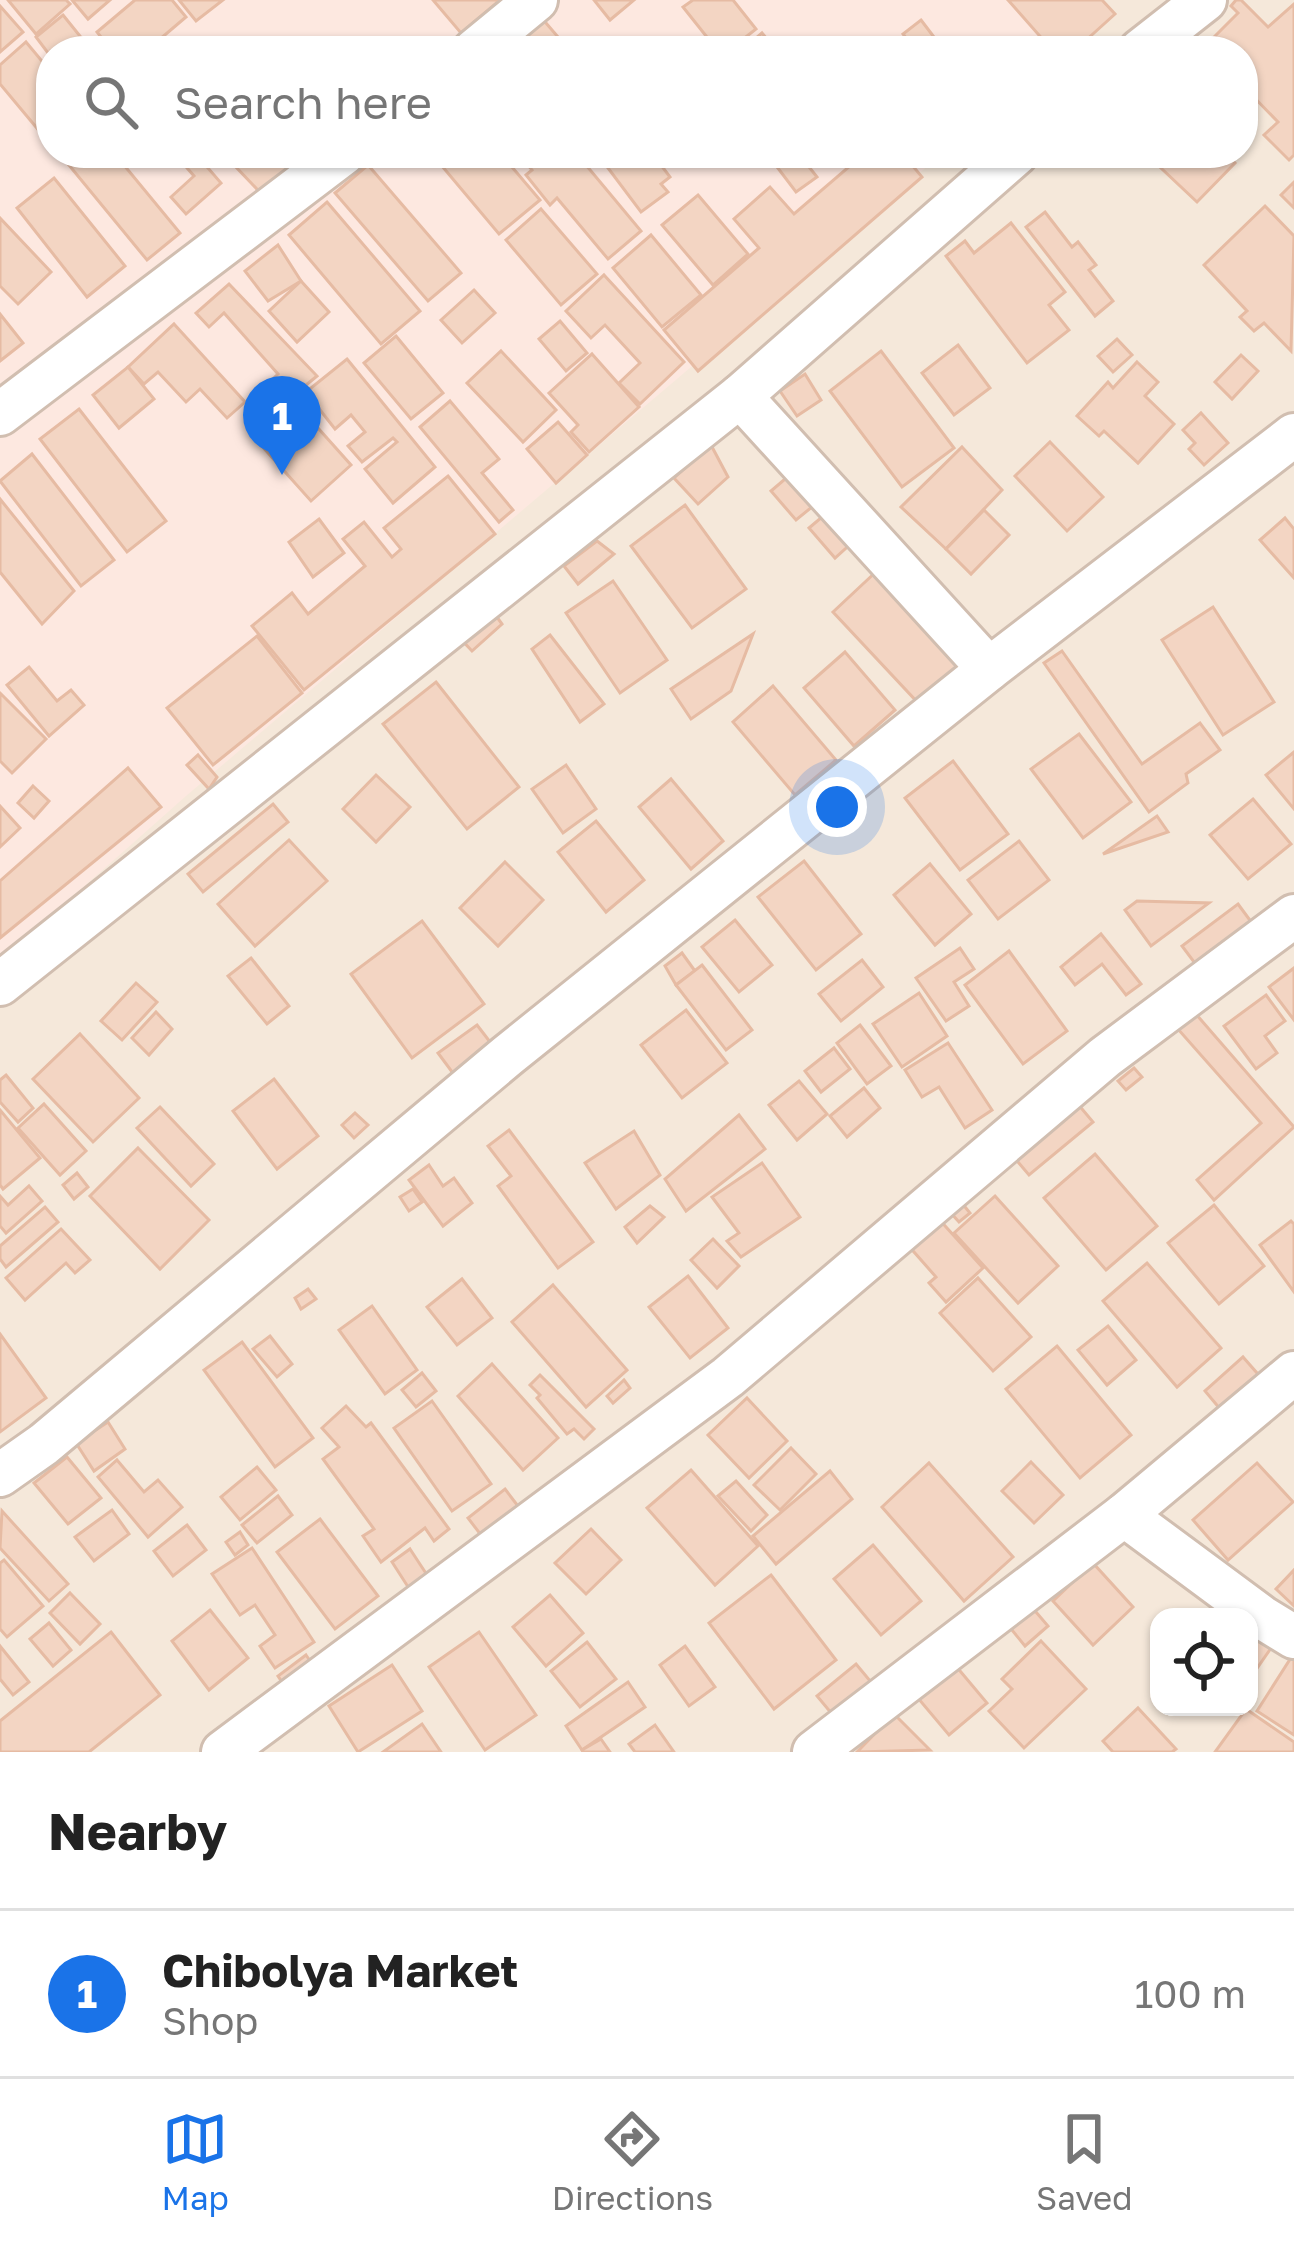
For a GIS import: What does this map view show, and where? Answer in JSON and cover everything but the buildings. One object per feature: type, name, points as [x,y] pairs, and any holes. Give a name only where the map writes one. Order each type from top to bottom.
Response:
[{"type":"street","points":[[492,36],[536,0]]},
{"type":"street","points":[[1153,36],[1179,8]]},
{"type":"street","points":[[0,414],[324,168]]},
{"type":"street","points":[[0,984],[740,396],[1000,168]]},
{"type":"street","points":[[740,396],[989,669]]},
{"type":"street","points":[[0,1475],[44,1444],[507,1056],[989,669],[1294,434]]},
{"type":"street","points":[[223,1752],[728,1377],[1105,1057],[1294,916]]},
{"type":"street","points":[[814,1752],[1124,1515],[1294,1373]]},
{"type":"street","points":[[1124,1515],[1294,1636]]},
{"type":"shaded area","points":[[0,0],[1294,0],[1294,1752],[0,1752]]},
{"type":"shaded area","points":[[0,0],[1048,0],[1059,36],[36,36],[36,168],[925,168],[186,796],[0,961]]},
{"type":"place","name":"Chibolya Market","points":[[282,475]]}]
